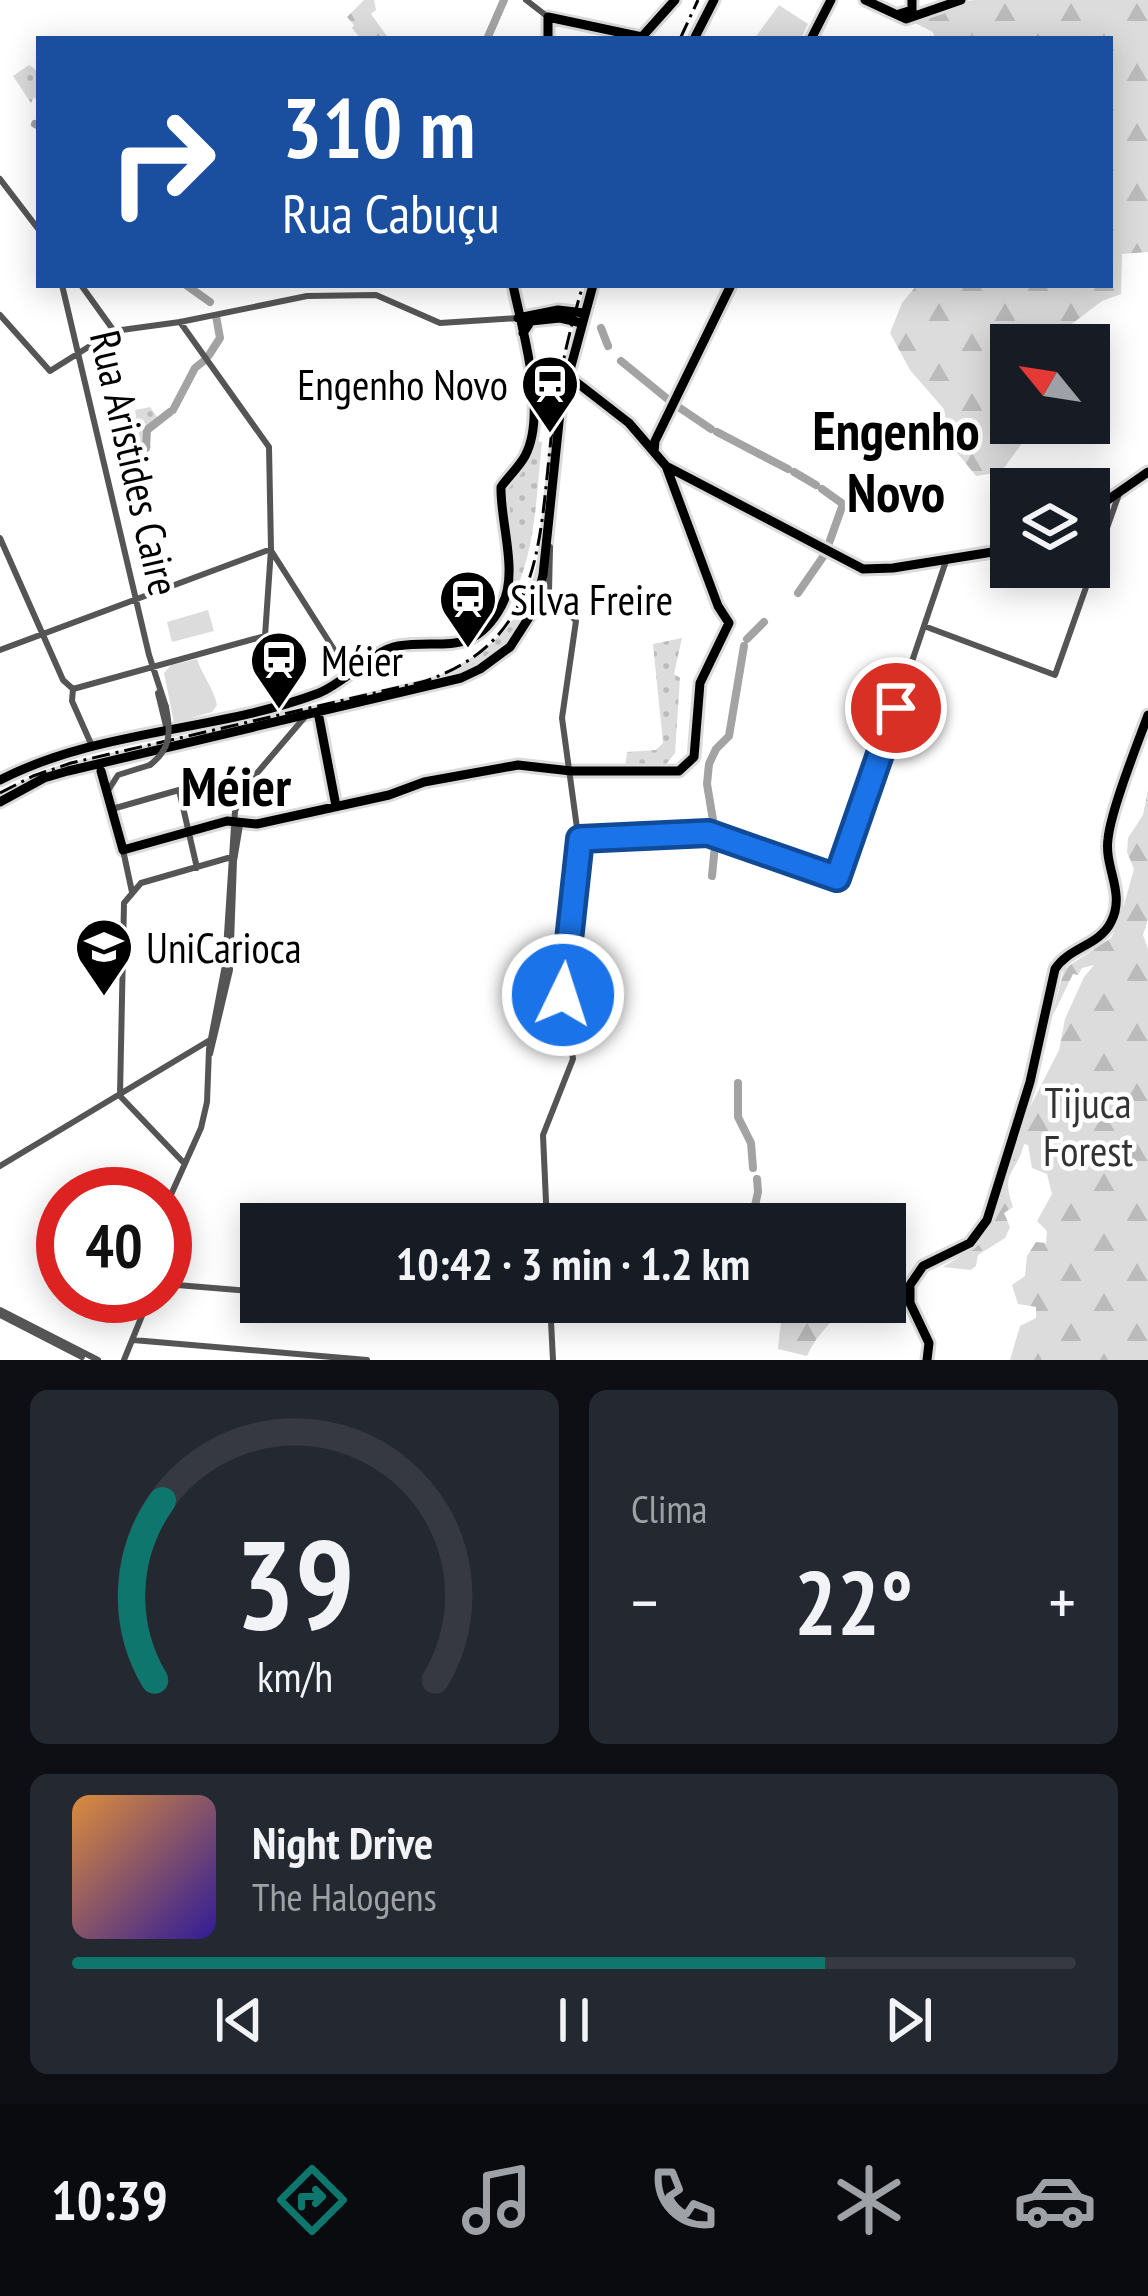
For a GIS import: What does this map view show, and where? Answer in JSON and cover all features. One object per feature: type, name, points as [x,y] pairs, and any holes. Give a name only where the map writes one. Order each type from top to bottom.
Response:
[{"type":"main road","points":[[643,36],[675,0]]},
{"type":"main road","points":[[695,36],[713,0]]},
{"type":"main road","points":[[813,36],[831,0]]},
{"type":"main road","points":[[865,0],[910,19],[961,0]]},
{"type":"main road","points":[[891,13],[909,12],[912,0]]},
{"type":"main road","points":[[548,36],[548,17],[632,36]]},
{"type":"main road","points":[[0,781],[92,747],[322,692],[394,646],[464,642],[496,614],[507,590],[500,491],[526,454],[530,435],[533,373],[513,288]]},
{"type":"main road","points":[[0,802],[37,782],[77,769],[461,678],[495,660],[517,640],[535,608],[561,404],[591,288]]},
{"type":"main road","points":[[654,452],[730,288]]},
{"type":"main road","points":[[519,323],[558,310],[583,318]]},
{"type":"main road","points":[[101,771],[123,850],[238,821],[257,824],[388,795],[424,782],[518,765],[571,771],[674,772],[690,763],[696,750],[700,683],[729,623],[718,606],[666,466],[629,423],[571,378]]},
{"type":"main road","points":[[666,466],[863,569],[990,553]]},
{"type":"main road","points":[[1110,500],[1148,472]]},
{"type":"main road","points":[[312,714],[336,806]]},
{"type":"main road","points":[[929,1360],[929,1343],[910,1303],[910,1285],[923,1267],[970,1243],[990,1214],[1030,1082],[1055,969],[1063,958],[1100,937],[1115,912],[1117,890],[1108,837],[1148,715]]},
{"type":"main road","points":[[929,1360],[934,1341],[914,1300],[914,1285],[930,1266],[969,1249],[994,1216],[1059,972],[1070,959],[1104,940],[1118,919],[1122,893],[1114,836],[1148,727]]},
{"type":"main road","points":[[101,771],[109,760]]},
{"type":"main road","points":[[37,782],[77,769],[101,771]]},
{"type":"street","points":[[526,0],[548,17]]},
{"type":"street","points":[[0,179],[36,226]]},
{"type":"street","name":"Rua Aristides Caire","points":[[63,288],[167,730]]},
{"type":"street","points":[[83,288],[114,331]]},
{"type":"street","points":[[0,315],[50,371],[114,331],[307,296],[376,295],[440,322],[519,323]]},
{"type":"street","points":[[180,322],[269,446],[271,549],[266,636],[281,703]]},
{"type":"street","points":[[924,626],[1054,675],[1119,494]]},
{"type":"street","points":[[546,1203],[543,1135],[573,1059],[562,986],[578,828],[562,718],[576,621],[549,592],[550,513]]},
{"type":"street","points":[[0,538],[64,680],[73,689],[72,701],[92,747]]},
{"type":"street","points":[[0,650],[271,549]]},
{"type":"street","points":[[271,549],[350,675]]},
{"type":"street","points":[[577,844],[584,836],[708,833],[832,878],[841,874],[946,560]]},
{"type":"street","points":[[73,689],[266,636]]},
{"type":"street","points":[[112,780],[150,765],[169,740],[166,707],[154,670]]},
{"type":"street","points":[[182,1167],[203,1120],[210,1048],[230,970],[232,857],[242,792],[312,714]]},
{"type":"street","points":[[112,780],[110,804],[179,790],[197,868]]},
{"type":"street","points":[[112,780],[112,797],[125,804]]},
{"type":"street","points":[[578,828],[584,836]]},
{"type":"street","points":[[123,850],[132,892]]},
{"type":"street","points":[[131,880],[140,883],[232,857]]},
{"type":"street","points":[[140,883],[123,906],[120,1095],[184,1163]]},
{"type":"street","points":[[0,1166],[197,1045],[210,1048]]},
{"type":"street","points":[[192,1286],[240,1290]]},
{"type":"street","points":[[0,1312],[93,1360]]},
{"type":"street","points":[[124,1360],[140,1323]]},
{"type":"street","points":[[551,1323],[553,1360]]},
{"type":"street","points":[[133,1340],[367,1360]]},
{"type":"green space","points":[[364,0],[374,0],[376,10],[371,14],[387,36],[359,36],[347,17]]},
{"type":"green space","points":[[973,0],[1148,0],[1148,252],[1122,254],[1121,294],[1102,301],[1072,324],[990,324],[990,444],[1022,444],[1004,468],[990,468],[990,474],[976,476],[954,449],[943,408],[910,370],[890,333],[902,303],[914,288],[1113,288],[1113,36],[934,36],[915,23],[935,8]]},
{"type":"green space","points":[[779,5],[808,24],[802,36],[756,36]]},
{"type":"green space","points":[[29,65],[36,70],[36,100],[31,103],[13,76]]},
{"type":"green space","points":[[150,407],[160,421],[148,431],[151,448],[141,450],[135,410]]},
{"type":"green space","points":[[532,439],[542,442],[533,526],[525,566],[509,605],[507,488]]},
{"type":"green space","points":[[543,540],[533,594],[513,636],[478,665],[427,681],[472,657],[509,624],[530,588]]},
{"type":"green space","points":[[208,610],[214,631],[172,642],[167,622]]},
{"type":"green space","points":[[682,638],[674,674],[680,678],[675,753],[664,767],[625,768],[627,752],[656,750],[663,743],[653,644]]},
{"type":"green space","points":[[197,659],[217,705],[212,712],[174,723],[164,673],[171,665]]},
{"type":"green space","name":"Tijuca Forest","points":[[1148,790],[1148,919],[1143,935],[1148,949],[1148,1360],[1010,1360],[1020,1326],[1036,1318],[1036,1307],[1018,1304],[1012,1285],[1025,1276],[1027,1256],[1036,1242],[1046,1243],[1047,1231],[1037,1221],[1052,1194],[1047,1174],[1032,1168],[1028,1145],[1024,1144],[1009,1179],[1013,1207],[1004,1213],[1010,1227],[1005,1238],[978,1255],[971,1270],[943,1267],[978,1245],[994,1222],[1022,1123],[1059,1050],[1065,1019],[1084,977],[1094,965],[1073,974],[1052,1017],[1064,969],[1111,938],[1120,919],[1134,869],[1127,852],[1128,838],[1143,815]]},
{"type":"green space","points":[[781,1323],[829,1323],[807,1356],[778,1349]]},
{"type":"waterway","points":[[488,36],[504,0]]},
{"type":"waterway","points":[[190,288],[210,302]]},
{"type":"waterway","points":[[209,355],[220,338],[216,316]]},
{"type":"waterway","points":[[601,328],[608,346]]},
{"type":"waterway","points":[[173,410],[195,368],[205,360]]},
{"type":"waterway","points":[[621,361],[670,401]]},
{"type":"waterway","points":[[677,406],[711,429]]},
{"type":"waterway","points":[[146,448],[147,430],[170,412]]},
{"type":"waterway","points":[[717,432],[788,469]]},
{"type":"waterway","points":[[794,472],[816,485]]},
{"type":"waterway","points":[[822,489],[843,504],[828,546]]},
{"type":"waterway","points":[[798,593],[825,554]]},
{"type":"waterway","points":[[747,639],[764,622]]},
{"type":"waterway","points":[[714,826],[707,784],[709,764],[729,736],[744,646]]},
{"type":"waterway","points":[[712,876],[715,845]]},
{"type":"waterway","points":[[738,1083],[738,1117],[751,1143],[753,1168]]},
{"type":"waterway","points":[[756,1203],[757,1179]]},
{"type":"railway","points":[[681,36],[698,0]]},
{"type":"railway","points":[[0,793],[71,763],[422,682],[462,665],[491,642],[512,616],[537,552],[559,381],[582,288]]},
{"type":"place","name":"Engenho Novo","points":[[550,435]]},
{"type":"place","name":"Silva Freire","points":[[468,650]]},
{"type":"place","name":"Méier","points":[[279,711]]},
{"type":"place","name":"UniCarioca","points":[[104,998]]},
{"type":"district","name":"Engenho Novo","points":[[896,461]]},
{"type":"district","name":"Méier","points":[[236,786]]},
{"type":"route","points":[[563,995],[580,839],[708,833],[837,878],[896,708]]}]
